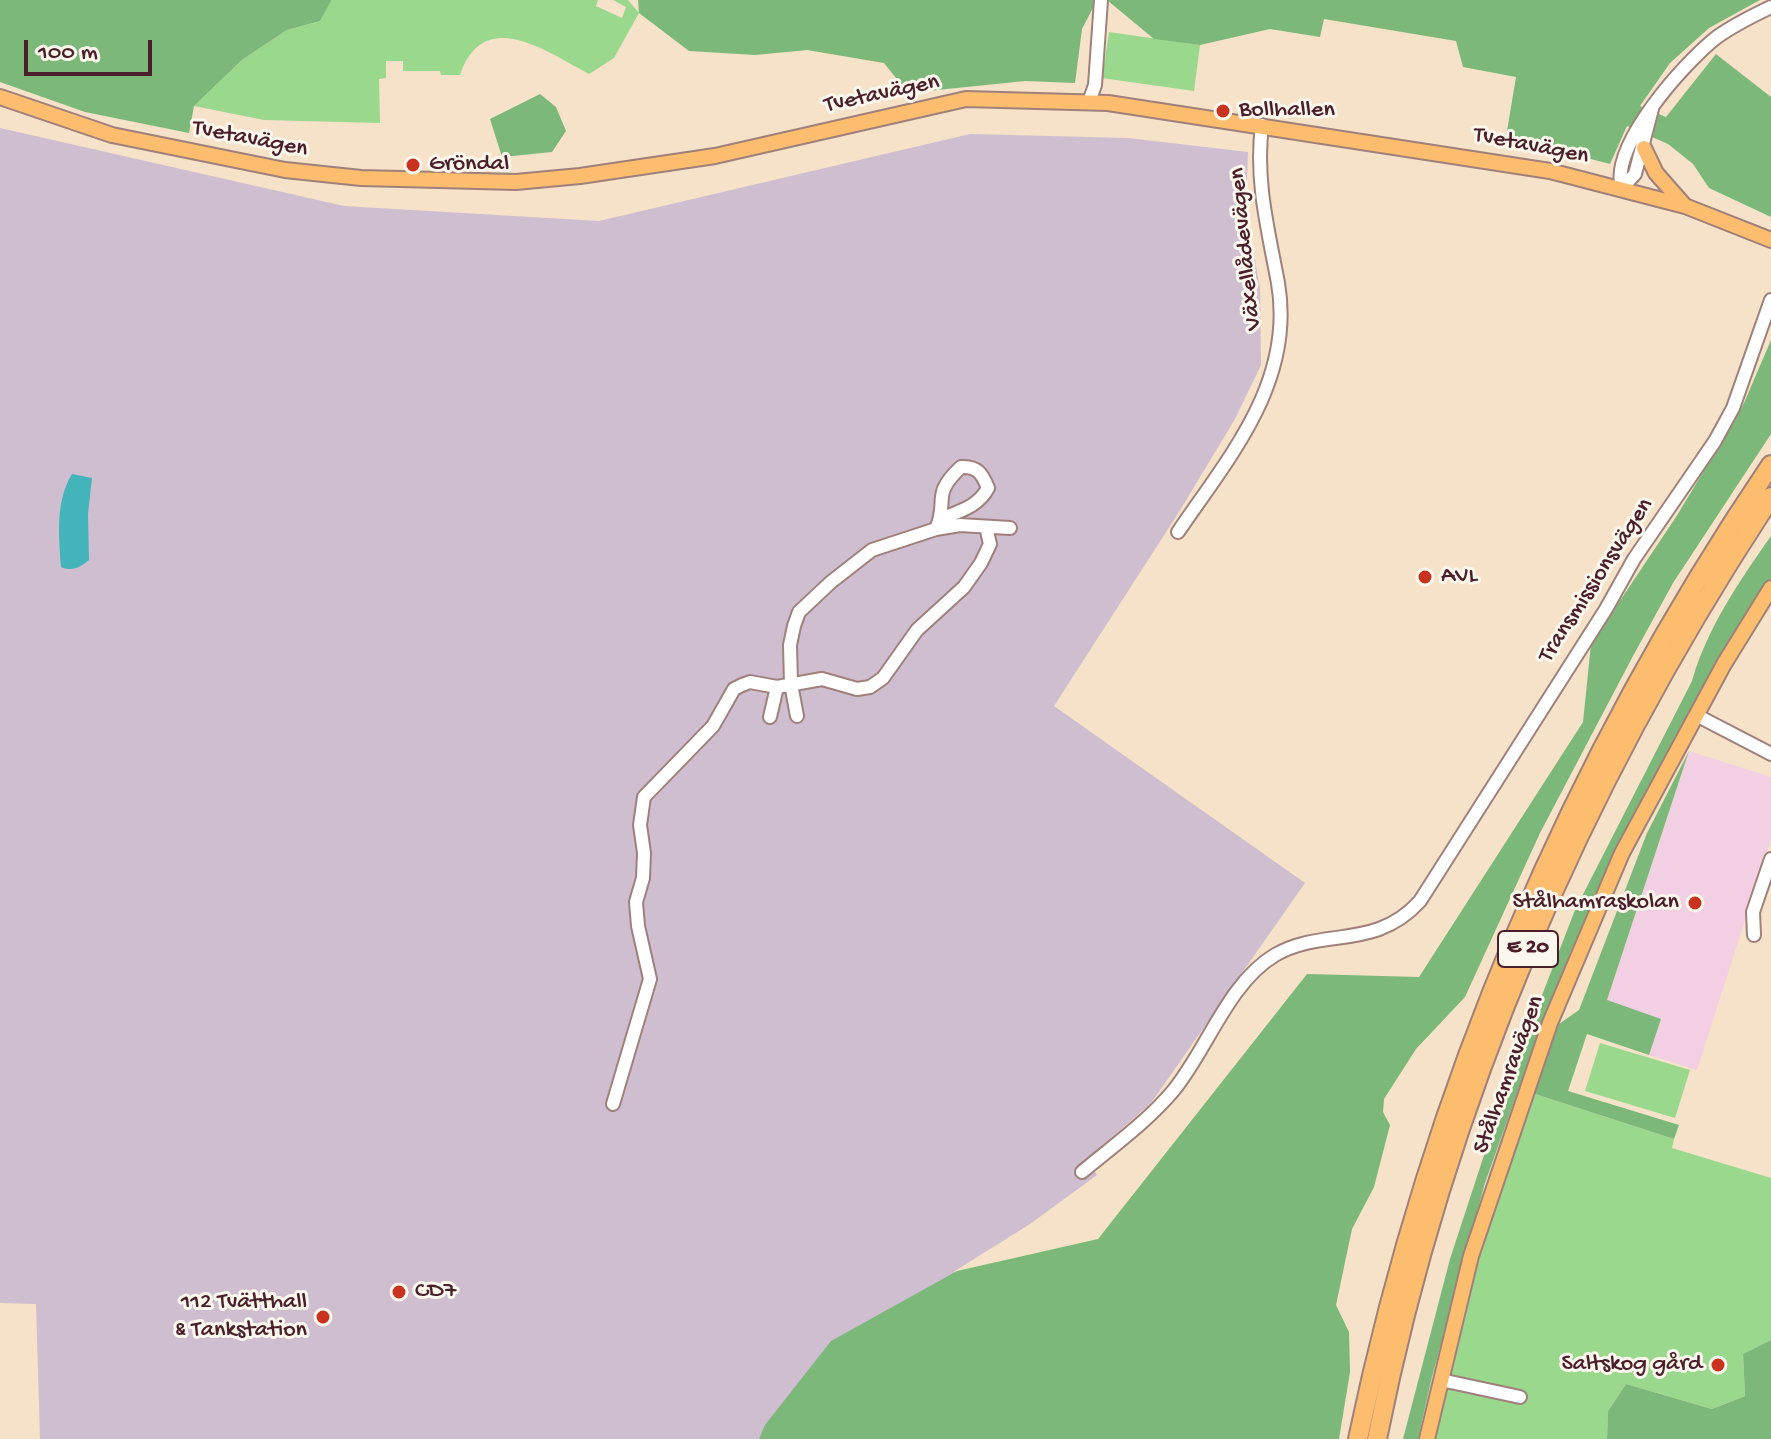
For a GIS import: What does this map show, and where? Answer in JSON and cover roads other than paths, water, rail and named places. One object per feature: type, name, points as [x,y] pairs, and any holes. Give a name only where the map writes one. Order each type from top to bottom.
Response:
[{"type":"highway","name":"E 20","points":[[1358,1439],[1391,1294],[1421,1191],[1457,1081],[1548,857],[1628,699],[1692,587],[1771,465]]},
{"type":"highway","name":"E 20","points":[[1377,1439],[1408,1299],[1437,1197],[1474,1085],[1515,980],[1564,866],[1657,682],[1771,497]]},
{"type":"main road","name":"Tvetavägen","points":[[0,97],[112,135],[285,170],[361,178],[516,182],[715,156],[966,99],[1089,102],[1134,106],[1513,163],[1685,206],[1771,240]]},
{"type":"main road","points":[[1644,148],[1656,173],[1685,206]]},
{"type":"main road","name":"Stålhamravägen","points":[[1427,1439],[1471,1256],[1550,1023],[1622,853],[1724,664],[1771,588]]},
{"type":"street","points":[[1089,102],[1095,85],[1101,0]]},
{"type":"street","points":[[1652,109],[1635,174],[1622,188],[1620,168],[1637,130],[1652,109],[1684,67],[1716,38],[1771,7]]},
{"type":"street","name":"Växellådevägen","points":[[1178,532],[1253,419],[1275,368],[1280,333],[1280,298],[1261,195],[1258,166],[1262,125]]},
{"type":"street","name":"Transmissionsvägen","points":[[1082,1172],[1174,1090],[1240,988],[1261,965],[1282,951],[1371,932],[1396,923],[1420,901],[1606,609],[1634,559],[1715,441],[1733,408],[1771,300]]},
{"type":"street","points":[[797,716],[791,684],[790,645],[799,612],[872,550],[938,524],[983,498],[988,488],[983,474],[971,466],[961,467],[947,480],[941,492],[938,524]]},
{"type":"street","points":[[938,524],[1010,528]]},
{"type":"street","points":[[613,1104],[650,979],[636,902],[643,878],[644,853],[640,825],[644,797],[713,726],[734,689],[750,682],[777,687],[822,679],[857,689],[870,687],[883,678],[917,630],[964,587],[981,563],[990,544],[986,527]]},
{"type":"street","points":[[770,717],[777,687]]},
{"type":"street","points":[[1696,715],[1771,754]]},
{"type":"street","points":[[1754,935],[1753,912],[1771,859]]},
{"type":"street","points":[[1441,1380],[1520,1397]]},
{"type":"water","points":[[72,474],[92,478],[88,514],[89,560],[80,567],[69,569],[61,567],[59,519],[63,496]]},
{"type":"place","name":"Bollhallen","points":[[1223,111]]},
{"type":"place","name":"Gröndal","points":[[413,165]]},
{"type":"place","name":"AVL","points":[[1425,577]]},
{"type":"place","name":"Stålhamraskolan","points":[[1695,903]]},
{"type":"place","name":"CD7","points":[[399,1292]]},
{"type":"place","name":"112 Tvätthall & Tankstation","points":[[323,1317]]},
{"type":"place","name":"Saltskog gård","points":[[1718,1365]]}]
